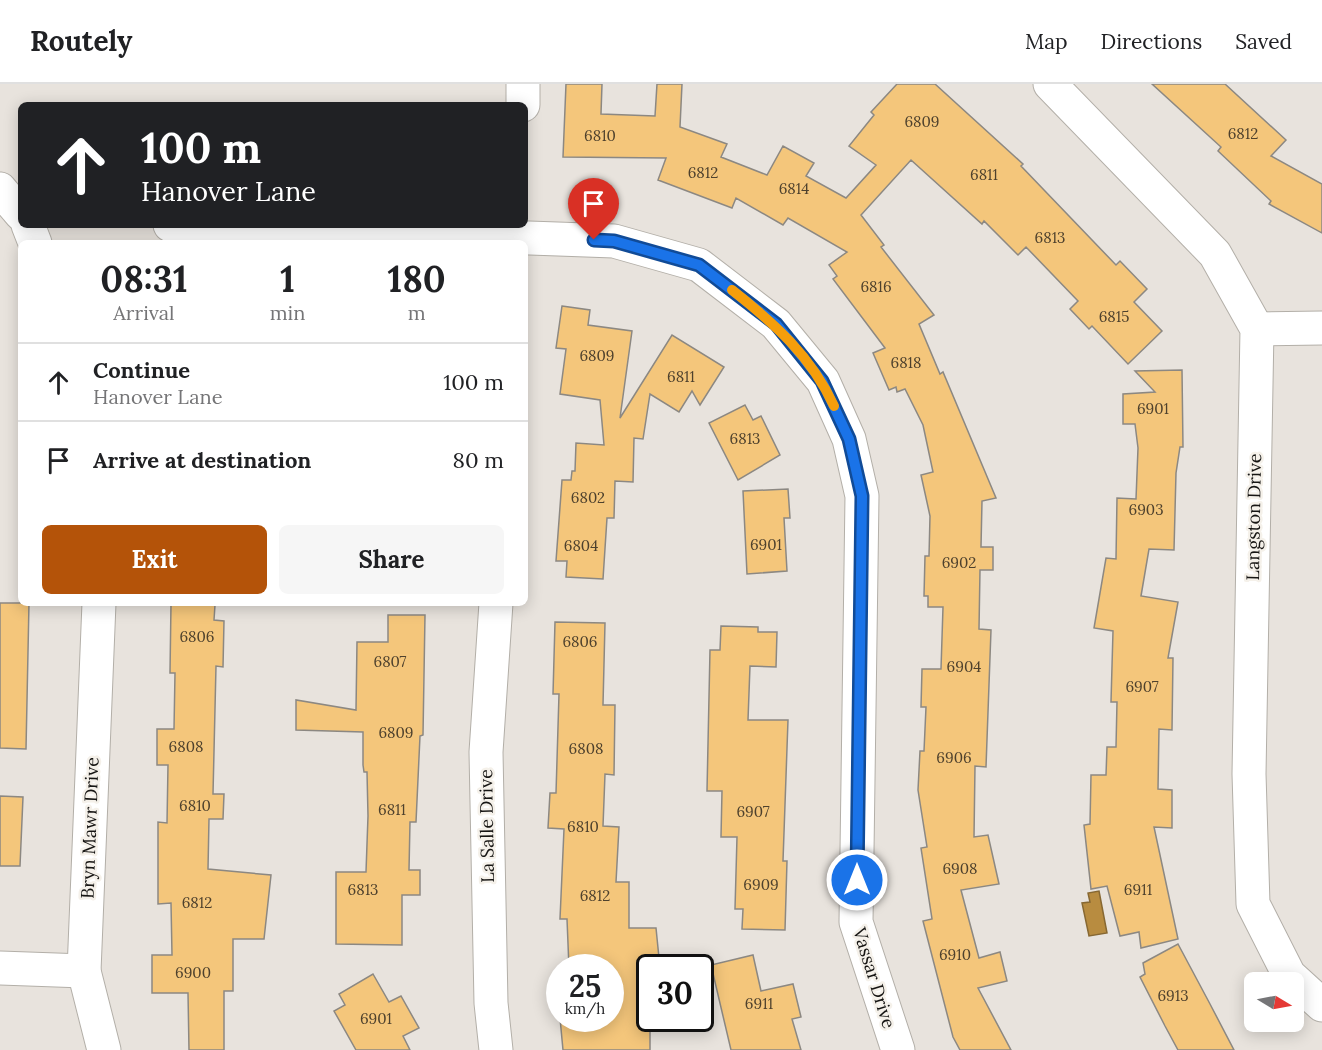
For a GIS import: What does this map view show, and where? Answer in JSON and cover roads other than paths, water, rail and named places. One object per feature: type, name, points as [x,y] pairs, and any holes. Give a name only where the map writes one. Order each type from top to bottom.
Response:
[{"type":"street","points":[[523,102],[524,84]]},
{"type":"street","points":[[1050,84],[1215,254],[1257,329],[1322,328]]},
{"type":"street","points":[[0,189],[18,210]]},
{"type":"street","name":"Vassar Drive","points":[[275,228],[521,235],[614,241],[699,265],[776,324],[822,381],[849,439],[862,496],[856,922],[898,1050]]},
{"type":"street","name":"Langston Drive","points":[[1257,329],[1249,774],[1253,904],[1290,975],[1322,1005]]},
{"type":"street","name":"Bryn Mawr Drive","points":[[99,606],[84,971],[104,1050]]},
{"type":"street","name":"La Salle Drive","points":[[496,606],[486,752],[491,1003],[496,1050]]},
{"type":"street","points":[[0,968],[84,971]]}]
